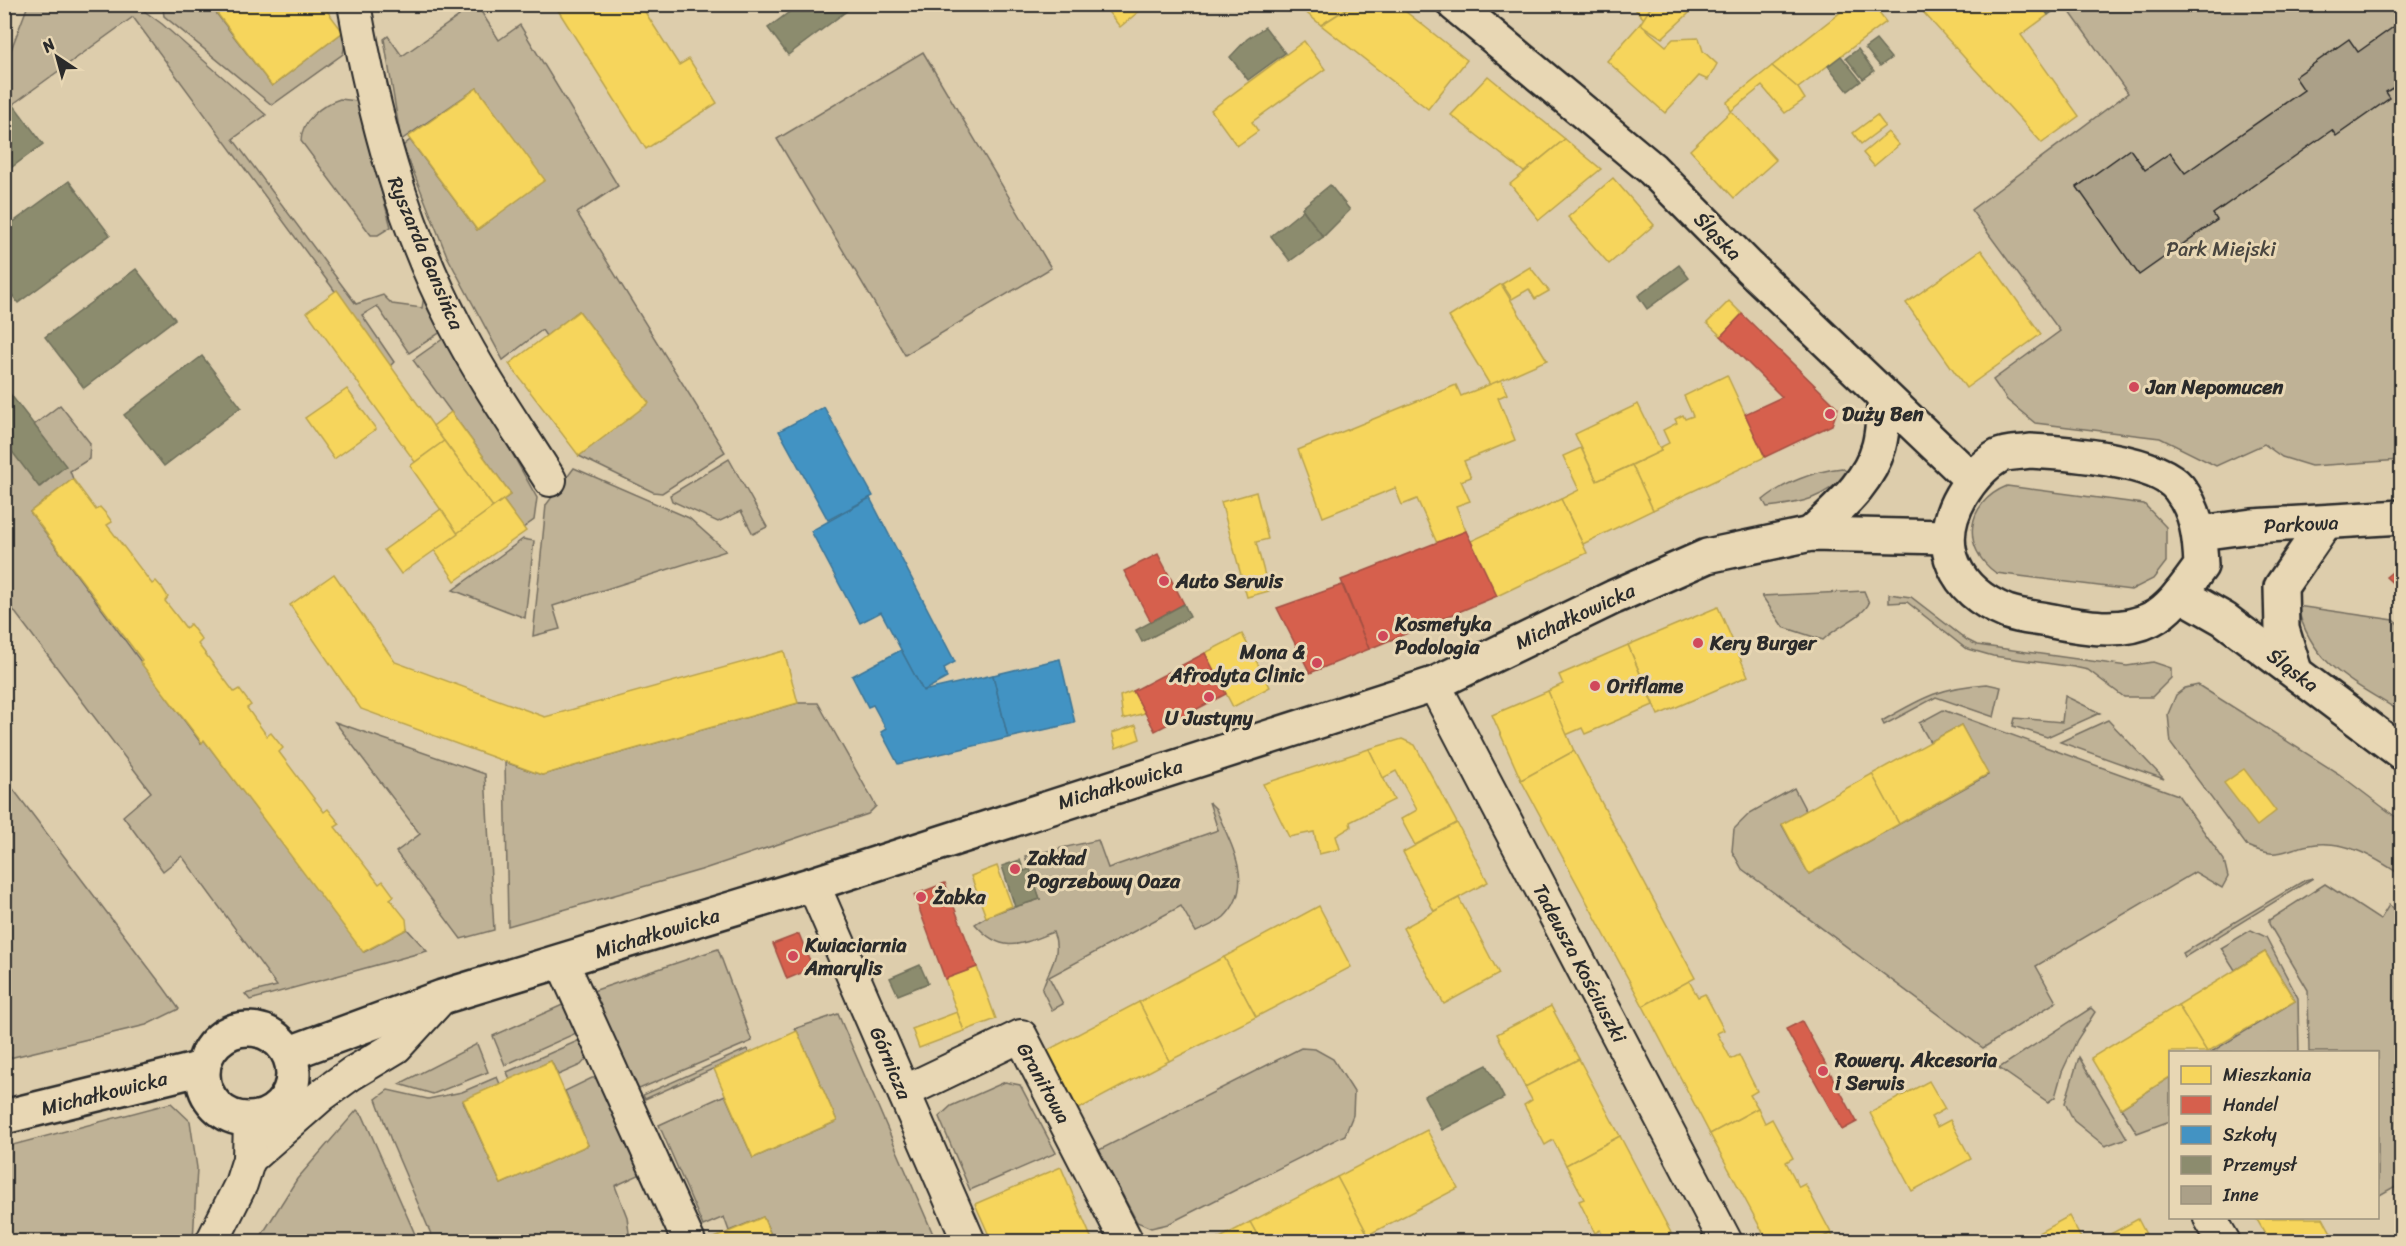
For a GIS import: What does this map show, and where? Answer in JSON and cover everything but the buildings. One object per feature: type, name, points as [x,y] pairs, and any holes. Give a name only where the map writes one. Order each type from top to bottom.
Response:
[{"type":"street","name":"Ryszarda Gansińca","points":[[354,4],[384,150],[411,226],[455,325],[550,480]]},
{"type":"street","name":"Śląska","points":[[1454,4],[1652,169],[1885,399],[1971,479]]},
{"type":"street","points":[[1811,534],[1853,492],[1870,469],[1880,445],[1885,399]]},
{"type":"street","points":[[2030,451],[2082,454],[2145,468],[2178,487],[2200,532],[2201,566],[2180,594],[2152,619],[2120,628],[2078,626],[2009,612],[1983,600],[1961,579],[1948,552],[1947,537],[1954,509],[1971,479],[2000,455],[2030,451]]},
{"type":"street","name":"Parkowa","points":[[2200,532],[2252,526],[2402,517]]},
{"type":"street","points":[[2295,671],[2282,629],[2281,587],[2325,523]]},
{"type":"street","name":"Michałkowicka","points":[[290,1053],[442,997],[813,884],[1434,684],[1614,597],[1707,556],[1811,534],[1947,537]]},
{"type":"street","name":"Śląska","points":[[2180,594],[2224,619],[2402,753]]},
{"type":"street","name":"Tadeusza Kościuszki","points":[[1434,684],[1726,1242]]},
{"type":"street","name":"Górnicza","points":[[813,884],[969,1242]]},
{"type":"street","points":[[562,962],[689,1242]]},
{"type":"street","points":[[249,1159],[332,1088],[396,1047],[442,997]]},
{"type":"street","points":[[245,1028],[262,1030],[276,1038],[290,1053],[293,1079],[288,1095],[279,1107],[265,1115],[250,1119],[234,1117],[219,1110],[210,1098],[204,1084],[203,1068],[208,1053],[217,1040],[231,1031],[245,1028]]},
{"type":"street","name":"Granitowa","points":[[904,1092],[1021,1036],[1127,1242]]},
{"type":"street","name":"Michałkowicka","points":[[4,1117],[203,1068]]},
{"type":"street","points":[[212,1242],[241,1184],[249,1159],[250,1119]]},
{"type":"street","points":[[2211,1219],[2224,1242]]},
{"type":"green space","points":[[28,5],[136,5],[162,24],[266,115],[233,139],[356,304],[383,295],[392,304],[422,308],[424,296],[444,330],[409,353],[377,306],[362,315],[394,362],[390,366],[133,17],[13,104],[5,92],[4,68]]},
{"type":"green space","points":[[168,5],[210,5],[272,86],[343,32],[346,39],[343,54],[272,105],[164,16],[163,9]]},
{"type":"green space","points":[[451,5],[477,5],[499,40],[520,25],[618,186],[577,213],[725,452],[662,493],[653,492],[579,456],[648,402],[579,311],[546,336],[542,330],[503,360],[447,256],[403,146],[410,140],[477,230],[544,180],[477,88],[401,140],[384,39],[388,36],[402,56],[459,16]]},
{"type":"green space","name":"Park Miejski","points":[[2065,5],[2401,5],[2401,460],[2311,466],[2282,457],[2264,444],[2216,466],[2160,438],[2035,423],[2007,400],[1993,380],[2060,331],[1971,210],[2128,93]]},
{"type":"green space","points":[[923,52],[1051,268],[905,355],[777,139]]},
{"type":"green space","points":[[340,99],[357,101],[391,227],[378,235],[371,235],[301,141],[304,127],[313,115],[326,105]]},
{"type":"green space","points":[[447,336],[537,498],[534,520],[523,528],[503,500],[511,494],[413,360]]},
{"type":"green space","points":[[60,405],[90,443],[89,459],[70,471],[73,479],[30,512],[201,743],[204,740],[364,952],[407,929],[427,951],[250,1000],[245,994],[277,986],[182,856],[163,871],[123,816],[151,792],[5,599],[5,441],[40,487],[65,466],[34,425]]},
{"type":"green space","points":[[729,459],[767,527],[753,534],[741,511],[718,522],[672,501],[670,495]]},
{"type":"green space","points":[[574,468],[689,518],[726,551],[553,606],[560,629],[533,636],[546,505]]},
{"type":"green space","points":[[1842,468],[1849,473],[1830,489],[1812,498],[1792,504],[1767,507],[1763,500],[1780,488],[1800,479]]},
{"type":"green space","points":[[2007,486],[2144,504],[2166,527],[2166,562],[2153,579],[2131,590],[1996,573],[1977,551],[1973,539],[1973,526],[1976,514],[1983,503]]},
{"type":"green space","points":[[523,539],[534,541],[525,618],[453,590]]},
{"type":"green space","points":[[1864,591],[1869,603],[1866,608],[1823,640],[1783,627],[1762,596]]},
{"type":"green space","points":[[1889,594],[1911,597],[1967,640],[1977,645],[2127,666],[2153,662],[2171,668],[2171,678],[2152,697],[2124,697],[2088,670],[1993,656],[1965,648],[1907,602],[1889,603]]},
{"type":"green space","points":[[2297,606],[2394,620],[2401,627],[2401,712],[2351,681],[2324,658],[2304,627]]},
{"type":"green space","points":[[1987,684],[2001,687],[1994,717],[1936,697],[1884,725],[1882,721],[1932,695],[1956,688]]},
{"type":"green space","points":[[2198,685],[2339,774],[2401,821],[2401,875],[2370,856],[2347,847],[2310,845],[2273,853],[2247,846],[2171,744],[2168,714],[2176,695],[2185,688]]},
{"type":"green space","points":[[2065,696],[2100,713],[2047,737],[2013,726],[2015,718],[2062,722]]},
{"type":"green space","points":[[798,703],[818,703],[876,806],[868,814],[701,870],[508,926],[505,762],[542,775]]},
{"type":"green space","points":[[1943,710],[2178,795],[2224,860],[2228,877],[2222,888],[2195,872],[2036,966],[2056,1002],[1983,1048],[1742,869],[1732,851],[1734,829],[1750,813],[1794,788],[1806,811],[1782,825],[1809,874],[1988,775],[1961,725],[1930,742],[1919,723]]},
{"type":"green space","points":[[2108,720],[2164,779],[2060,742]]},
{"type":"green space","points":[[335,722],[485,774],[494,930],[461,939],[396,852],[420,834]]},
{"type":"green space","points":[[4,777],[179,1009],[146,1025],[5,1059]]},
{"type":"green space","points":[[1209,802],[1216,809],[1238,864],[1239,892],[1234,905],[1224,917],[1196,932],[1181,906],[1049,977],[1063,1004],[1052,1010],[1042,990],[1054,962],[1056,940],[1053,932],[1031,941],[1012,945],[994,940],[975,924],[998,912],[1040,899],[1025,856],[1098,840],[1108,868],[1218,830]]},
{"type":"green space","points":[[2313,878],[2185,957],[2183,953],[2305,880]]},
{"type":"green space","points":[[2325,884],[2380,920],[2389,905],[2401,913],[2401,1183],[2379,1195],[2379,1051],[2309,1051],[2308,990],[2269,924],[2269,920]]},
{"type":"green space","points":[[2251,930],[2266,937],[2298,998],[2299,1051],[2213,1051],[2295,1001],[2265,952],[2235,970],[2221,948]]},
{"type":"green space","points":[[718,949],[752,1041],[632,1092],[590,992]]},
{"type":"green space","points":[[567,1003],[583,1030],[505,1065],[493,1036]]},
{"type":"green space","points":[[2091,1008],[2095,1012],[2077,1040],[2062,1072],[2055,1097],[2048,1102],[1999,1068]]},
{"type":"green space","points":[[838,1014],[936,1241],[774,1241],[763,1217],[729,1231],[724,1217],[703,1226],[659,1125],[725,1095],[753,1158],[837,1121],[797,1031],[794,1029]]},
{"type":"green space","points":[[580,1040],[588,1057],[581,1065],[558,1075],[551,1061],[510,1080],[507,1072]]},
{"type":"green space","points":[[477,1044],[488,1072],[433,1094],[399,1084]]},
{"type":"green space","points":[[1301,1048],[1315,1049],[1333,1059],[1354,1092],[1353,1115],[1345,1135],[1168,1224],[1151,1228],[1137,1222],[1099,1150]]},
{"type":"green space","points":[[747,1049],[749,1053],[645,1099],[643,1095]]},
{"type":"green space","points":[[2079,1057],[2127,1138],[2105,1146],[2074,1121],[2065,1103]]},
{"type":"green space","points":[[497,1077],[500,1084],[463,1101],[501,1184],[588,1145],[565,1091],[592,1078],[597,1078],[641,1174],[615,1186],[627,1217],[630,1241],[434,1241],[392,1143],[376,1099],[388,1090],[428,1099],[462,1092]]},
{"type":"green space","points":[[2169,1078],[2169,1121],[2137,1133],[2121,1108]]},
{"type":"green space","points":[[1005,1082],[1020,1085],[1056,1153],[970,1190],[939,1117],[951,1106]]},
{"type":"green space","points":[[171,1103],[190,1121],[197,1168],[193,1241],[5,1241],[5,1147]]},
{"type":"green space","points":[[357,1110],[363,1116],[418,1241],[258,1241],[297,1179]]},
{"type":"place","name":"Jan Nepomucen","points":[[2134,387]]},
{"type":"place","name":"Duży Ben","points":[[1830,414]]},
{"type":"place","name":"Auto Serwis","points":[[1164,581]]},
{"type":"place","name":"Kosmetyka Podologia","points":[[1383,636]]},
{"type":"place","name":"Kery Burger","points":[[1698,643]]},
{"type":"place","name":"Mona & Afrodyta Clinic","points":[[1317,663]]},
{"type":"place","name":"Oriflame","points":[[1595,686]]},
{"type":"place","name":"U Justyny","points":[[1209,697]]},
{"type":"place","name":"Zakład Pogrzebowy Oaza","points":[[1015,869]]},
{"type":"place","name":"Żabka","points":[[921,897]]},
{"type":"place","name":"Kwiaciarnia Amarylis","points":[[793,956]]},
{"type":"place","name":"Rowery. Akcesoria i Serwis","points":[[1823,1071]]}]
